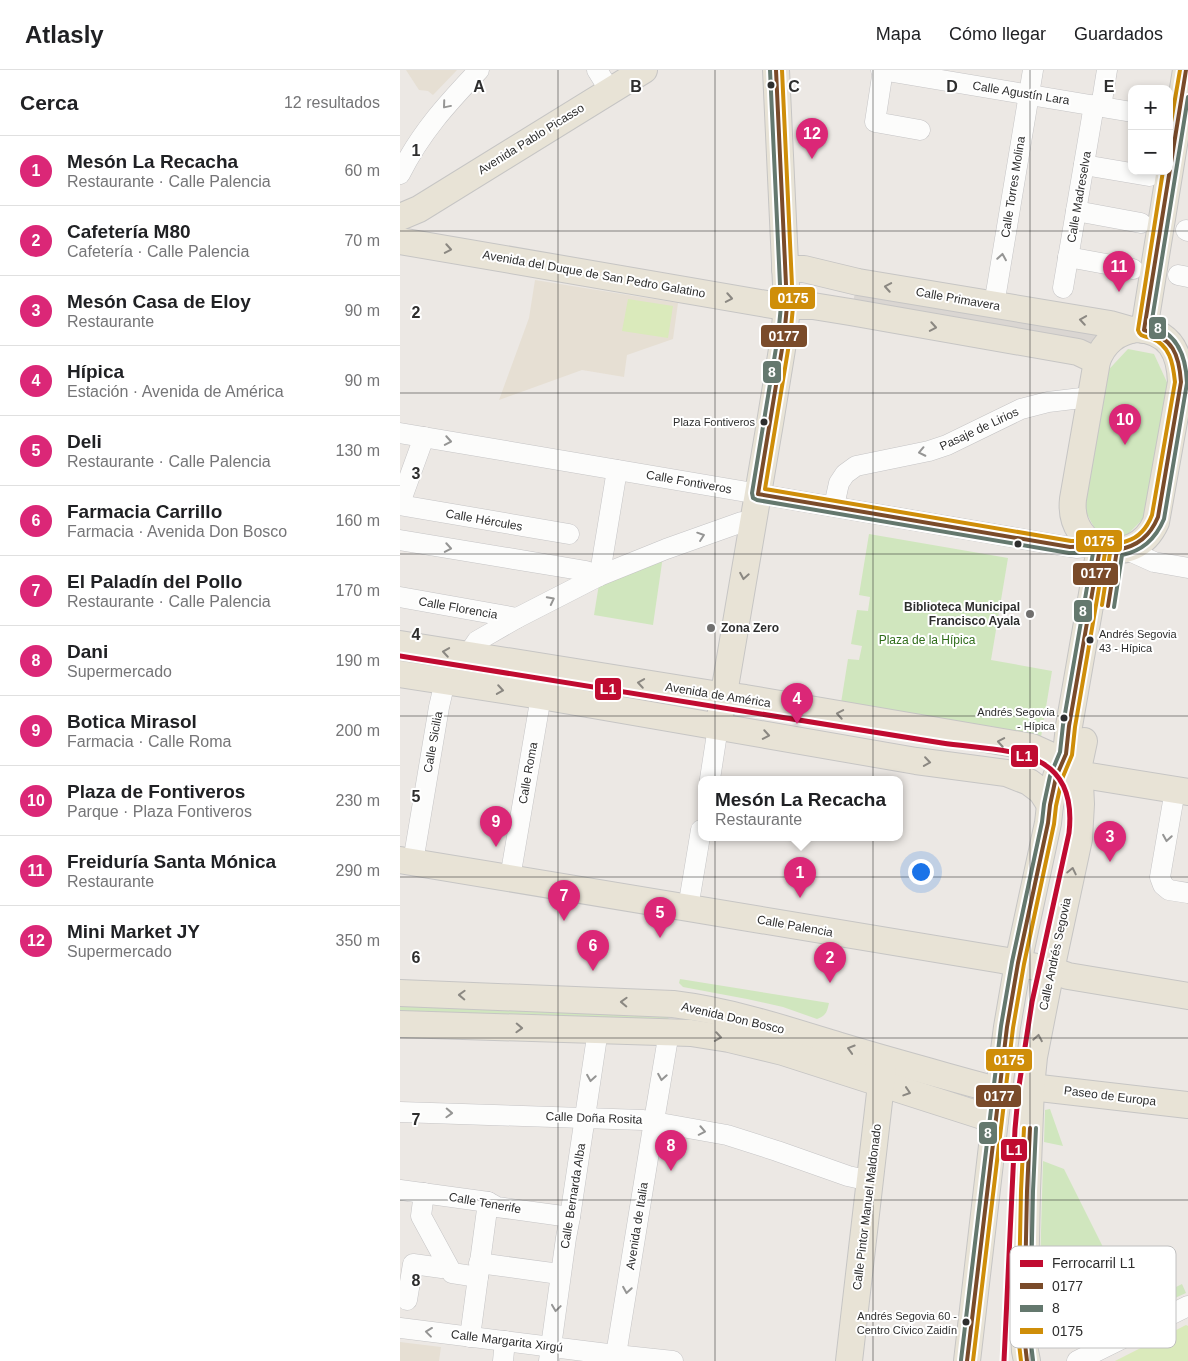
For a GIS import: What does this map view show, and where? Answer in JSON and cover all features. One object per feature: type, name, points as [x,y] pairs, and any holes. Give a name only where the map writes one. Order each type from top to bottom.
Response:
[{"type":"main road","name":"Avenida Pablo Picasso","points":[[400,229],[409,213],[604,80],[644,70]]},
{"type":"main road","points":[[776,70],[785,269],[800,306]]},
{"type":"main road","points":[[1144,331],[1186,70]]},
{"type":"main road","name":"Avenida del Duque de San Pedro Galatino","points":[[400,241],[778,306],[800,306]]},
{"type":"main road","name":"Calle Primavera","points":[[785,269],[804,269],[858,282],[1188,337]]},
{"type":"main road","points":[[718,727],[783,345],[800,306],[818,290],[819,272]]},
{"type":"main road","points":[[850,312],[848,297],[858,282]]},
{"type":"main road","points":[[800,306],[850,312],[1078,352],[1097,361]]},
{"type":"main road","points":[[1144,331],[1171,345],[1177,356],[1184,379],[1158,517],[1154,528],[1147,537],[1134,546],[1109,548],[1088,541],[1077,528],[1073,518],[1072,499],[1097,361],[1102,349],[1110,339],[1120,333],[1144,331]]},
{"type":"main road","name":"Calle Andrés Segovia","points":[[1062,761],[1084,742],[1109,548]]},
{"type":"main road","name":"Calle Andrés Segovia","points":[[967,1361],[995,1120],[1007,1027],[1018,963],[1048,823],[1050,805],[1062,761],[1109,548]]},
{"type":"main road","name":"Avenida de América","points":[[400,644],[724,695],[1032,747],[1062,761],[1181,791]]},
{"type":"main road","points":[[401,678],[445,681],[541,696],[916,761],[1006,774],[1029,782],[1040,791],[1050,805]]},
{"type":"main road","points":[[1006,774],[1062,761]]},
{"type":"main road","name":"Calle Andrés Segovia","points":[[1026,1246],[1034,1057],[1050,970],[1079,839],[1082,804],[1080,784],[1062,761]]},
{"type":"main road","name":"Calle Palencia","points":[[406,861],[1018,963],[1068,976],[1188,996]]},
{"type":"main road","name":"Avenida Don Bosco","points":[[400,993],[673,1004],[702,1008],[756,1021],[883,1071],[995,1120]]},
{"type":"main road","points":[[669,1032],[673,1004]]},
{"type":"main road","name":"Avenida Don Bosco","points":[[400,1026],[686,1032],[883,1071],[999,1091]]},
{"type":"main road","name":"Calle Pintor Manuel Maldonado","points":[[849,1361],[883,1071]]},
{"type":"main road","name":"Paseo de Europa","points":[[1032,1087],[1188,1105]]},
{"type":"main road","name":"Calle Andrés Segovia","points":[[1025,1348],[1027,1361]]},
{"type":"street","points":[[400,174],[408,157],[431,123],[479,70]]},
{"type":"street","points":[[882,70],[875,122],[920,130]]},
{"type":"street","name":"Calle Agustín Lara","points":[[882,70],[1128,111]]},
{"type":"street","name":"Calle Torres Molina","points":[[994,305],[1033,70]]},
{"type":"street","name":"Calle Madreselva","points":[[1063,288],[1084,165],[1107,70]]},
{"type":"street","points":[[1084,165],[1149,176]]},
{"type":"street","points":[[1076,212],[1141,223]]},
{"type":"street","points":[[1068,256],[1133,269]]},
{"type":"street","name":"Pasaje de Lirios","points":[[834,506],[839,483],[845,474],[856,466],[929,451],[947,445],[1021,409],[1048,402],[1090,397]]},
{"type":"street","name":"Calle Fontiveros","points":[[400,432],[1076,548],[1109,548],[1154,562],[1188,568]]},
{"type":"street","points":[[400,504],[424,437]]},
{"type":"street","points":[[600,571],[617,470]]},
{"type":"street","name":"Calle Hércules","points":[[400,504],[569,534]]},
{"type":"street","points":[[472,656],[473,647],[477,641],[600,571],[742,522],[753,524]]},
{"type":"street","points":[[400,540],[586,571],[600,571]]},
{"type":"street","name":"Calle Florencia","points":[[400,598],[517,618]]},
{"type":"street","name":"Calle Sicilia","points":[[406,861],[445,681]]},
{"type":"street","name":"Calle Roma","points":[[510,878],[541,696]]},
{"type":"street","points":[[710,776],[718,727]]},
{"type":"street","points":[[1181,791],[1160,876],[1163,885],[1169,890],[1188,893]]},
{"type":"street","points":[[688,908],[699,841]]},
{"type":"street","name":"Calle Bernarda Alba","points":[[550,1354],[598,1030]]},
{"type":"street","name":"Avenida de Italia","points":[[616,1358],[669,1032]]},
{"type":"street","name":"Calle Doña Rosita","points":[[400,1112],[654,1121],[727,1136],[854,1178],[870,1180]]},
{"type":"street","name":"Calle Tenerife","points":[[400,1190],[488,1202],[497,1207],[570,1217]]},
{"type":"street","points":[[424,1193],[421,1216],[452,1274],[478,1270],[552,1274]]},
{"type":"street","points":[[470,1337],[488,1202]]},
{"type":"street","points":[[407,1300],[413,1264],[442,1268],[447,1265]]},
{"type":"street","points":[[1176,1312],[1188,1306]]},
{"type":"street","name":"Calle Margarita Xirgú","points":[[400,1328],[506,1341],[550,1354],[673,1361]]},
{"type":"street","points":[[503,1361],[506,1341]]},
{"type":"street","points":[[1077,1361],[1103,1348]]},
{"type":"shaded area","points":[[406,70],[457,70],[433,95],[428,91],[419,90]]},
{"type":"shaded area","points":[[535,280],[678,303],[673,339],[627,355],[624,377],[582,370],[499,400],[529,318]]},
{"type":"shaded area","points":[[855,293],[1106,328],[1094,350],[853,302]]},
{"type":"shaded area","points":[[400,1342],[441,1347],[439,1361],[400,1361]]},
{"type":"green space","points":[[628,299],[673,306],[668,338],[622,331]]},
{"type":"green space","points":[[1128,349],[1154,354],[1171,391],[1151,511],[1124,538],[1097,533],[1079,499],[1099,380]]},
{"type":"green space","name":"Plaza de la Hípica","points":[[869,534],[1008,558],[991,660],[1052,671],[1041,737],[841,703],[848,659],[859,660],[862,646],[851,644],[857,610],[868,611],[870,597],[859,595]]},
{"type":"green space","points":[[663,556],[653,625],[594,615],[599,584]]},
{"type":"green space","points":[[680,979],[829,1003],[828,1009],[826,1013],[817,1019],[783,1007],[683,987],[679,983]]},
{"type":"green space","points":[[400,998],[669,1013],[668,1024],[400,1018]]},
{"type":"green space","points":[[1050,1109],[1063,1146],[1044,1142],[1045,1110]]},
{"type":"green space","points":[[1043,1161],[1064,1169],[1102,1246],[1041,1246]]},
{"type":"green space","points":[[1182,1284],[1186,1293],[1176,1298],[1176,1287]]},
{"type":"green space","points":[[1186,1325],[1188,1326],[1188,1361],[1115,1361],[1141,1348],[1176,1348],[1176,1330]]},
{"type":"rail line","name":"L1","points":[[400,656],[942,743],[989,748],[1032,758],[1050,768],[1062,783],[1069,804],[1069,833],[1032,1002],[1019,1086],[1015,1129],[1004,1361]]},
{"type":"transit line","name":"8","points":[[770,70],[781,306],[778,336],[752,493],[753,498],[1069,553],[1093,553],[1060,752],[1050,776],[1012,962],[1001,1026],[961,1360]]},
{"type":"transit line","name":"0177","points":[[776,70],[787,306],[784,337],[758,494],[1070,547],[1093,546],[1100,548],[1069,726],[1066,754],[1056,777],[1018,963],[1007,1027],[967,1361]]},
{"type":"transit line","name":"0175","points":[[782,70],[793,307],[790,338],[765,489],[1071,541],[1095,540],[1100,541],[1106,547],[1075,727],[1072,755],[1062,779],[1056,806],[1013,1028],[973,1361]]},
{"type":"transit line","name":"0175","points":[[1170,130],[1180,70]]},
{"type":"transit line","name":"0177","points":[[1108,606],[1117,550],[1131,546],[1147,535],[1158,517],[1181,382],[1173,348],[1154,333],[1144,330],[1186,70]]},
{"type":"transit line","name":"8","points":[[1114,607],[1122,555],[1130,553],[1148,543],[1164,519],[1187,383],[1185,364],[1179,347],[1168,334],[1151,326],[1188,97]]},
{"type":"transit line","name":"0175","points":[[1102,605],[1111,547],[1132,539],[1139,534],[1148,524],[1152,515],[1175,382],[1172,362],[1166,350],[1157,341],[1141,335],[1138,330],[1162,175]]},
{"type":"transit line","name":"0175","points":[[1020,1246],[1024,1128]]},
{"type":"transit line","name":"0177","points":[[1026,1246],[1030,1128]]},
{"type":"transit line","name":"8","points":[[1032,1246],[1036,1128]]},
{"type":"transit line","name":"0175","points":[[1020,1348],[1021,1361]]},
{"type":"transit line","name":"0177","points":[[1026,1348],[1027,1361]]},
{"type":"transit line","name":"8","points":[[1032,1348],[1033,1360]]},
{"type":"place","name":"Mini Market JY","points":[[812,159]]},
{"type":"place","name":"Freiduría Santa Mónica","points":[[1119,292]]},
{"type":"place","name":"Plaza Fontiveros","points":[[764,422]]},
{"type":"place","name":"Plaza de Fontiveros","points":[[1125,445]]},
{"type":"place","name":"Biblioteca Municipal Francisco Ayala","points":[[1030,614]]},
{"type":"place","name":"Zona Zero","points":[[711,628]]},
{"type":"place","name":"Andrés Segovia 43 - Hípica","points":[[1090,640]]},
{"type":"place","name":"Andrés Segovia - Hípica","points":[[1064,718]]},
{"type":"place","name":"Hípica","points":[[797,724]]},
{"type":"place","name":"Botica Mirasol","points":[[496,847]]},
{"type":"place","name":"Mesón Casa de Eloy","points":[[1110,862]]},
{"type":"place","name":"Mesón La Recacha","points":[[800,898]]},
{"type":"place","name":"El Paladín del Pollo","points":[[564,921]]},
{"type":"place","name":"Deli","points":[[660,938]]},
{"type":"place","name":"Farmacia Carrillo","points":[[593,971]]},
{"type":"place","name":"Cafetería M80","points":[[830,983]]},
{"type":"place","name":"Dani","points":[[671,1171]]},
{"type":"place","name":"Andrés Segovia 60 - Centro Cívico Zaidín","points":[[966,1322]]}]
